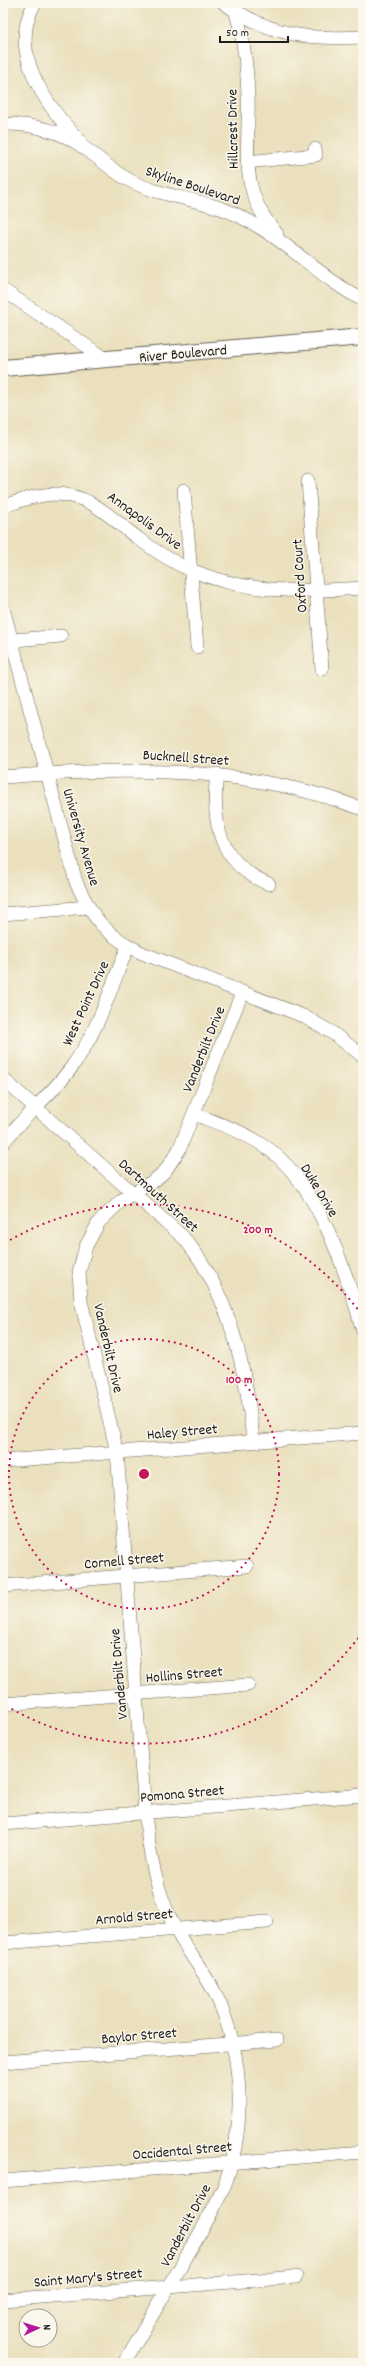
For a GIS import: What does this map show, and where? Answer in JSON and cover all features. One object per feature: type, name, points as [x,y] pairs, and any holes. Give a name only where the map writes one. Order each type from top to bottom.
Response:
[{"type":"main road","name":"River Boulevard","points":[[3,368],[363,337]]},
{"type":"street","points":[[35,3],[25,32],[27,58],[32,71],[59,116],[94,155]]},
{"type":"street","points":[[224,3],[234,7],[253,22],[288,34],[328,38],[363,37]]},
{"type":"street","name":"Hillcrest Drive","points":[[234,7],[246,66],[248,97],[247,162],[251,186],[256,202],[271,228],[286,245]]},
{"type":"street","name":"Skyline Boulevard","points":[[3,124],[36,127],[54,132],[71,139],[115,172],[143,187],[221,208],[257,225],[286,245],[331,281],[363,300]]},
{"type":"street","points":[[247,162],[316,155],[315,149]]},
{"type":"street","points":[[3,290],[106,359]]},
{"type":"street","name":"Oxford Court","points":[[308,481],[322,669]]},
{"type":"street","points":[[184,490],[197,647]]},
{"type":"street","name":"Annapolis Drive","points":[[3,506],[55,494],[83,499],[106,511],[160,554],[191,570],[212,578],[256,589],[278,592],[363,588]]},
{"type":"street","name":"University Avenue","points":[[3,608],[7,641],[47,773],[76,882],[88,907],[107,932],[128,946],[316,1023],[351,1046],[363,1056]]},
{"type":"street","points":[[7,641],[61,636]]},
{"type":"street","name":"Bucknell Street","points":[[3,777],[47,773],[135,769],[217,774],[288,787],[363,809]]},
{"type":"street","points":[[217,774],[215,816],[224,844],[240,866],[268,884]]},
{"type":"street","points":[[3,914],[88,907]]},
{"type":"street","name":"West Point Drive","points":[[3,1143],[58,1084],[83,1050],[95,1027],[128,946]]},
{"type":"street","name":"Vanderbilt Drive","points":[[124,2363],[217,2203],[231,2163],[239,2108],[239,2086],[232,2044],[214,1993],[166,1910],[152,1868],[145,1812],[117,1452],[81,1301],[79,1272],[86,1246],[99,1222],[109,1211],[155,1180],[173,1160],[194,1114],[242,993]]},
{"type":"street","name":"Dartmouth Street","points":[[3,1079],[183,1237],[199,1258],[212,1283],[233,1336],[241,1363],[247,1390],[253,1441]]},
{"type":"street","name":"Duke Drive","points":[[194,1114],[247,1136],[263,1145],[288,1166],[298,1179],[333,1245],[354,1298],[363,1331]]},
{"type":"street","name":"Haley Street","points":[[3,1461],[363,1433]]},
{"type":"street","name":"Cornell Street","points":[[3,1586],[247,1566]]},
{"type":"street","name":"Hollins Street","points":[[3,1704],[248,1685]]},
{"type":"street","name":"Pomona Street","points":[[3,1824],[363,1795]]},
{"type":"street","name":"Arnold Street","points":[[3,1942],[267,1922]]},
{"type":"street","name":"Baylor Street","points":[[3,2062],[277,2040]]},
{"type":"street","name":"Occidental Street","points":[[3,2181],[363,2152]]},
{"type":"street","name":"Saint Mary's Street","points":[[3,2300],[296,2277]]}]
